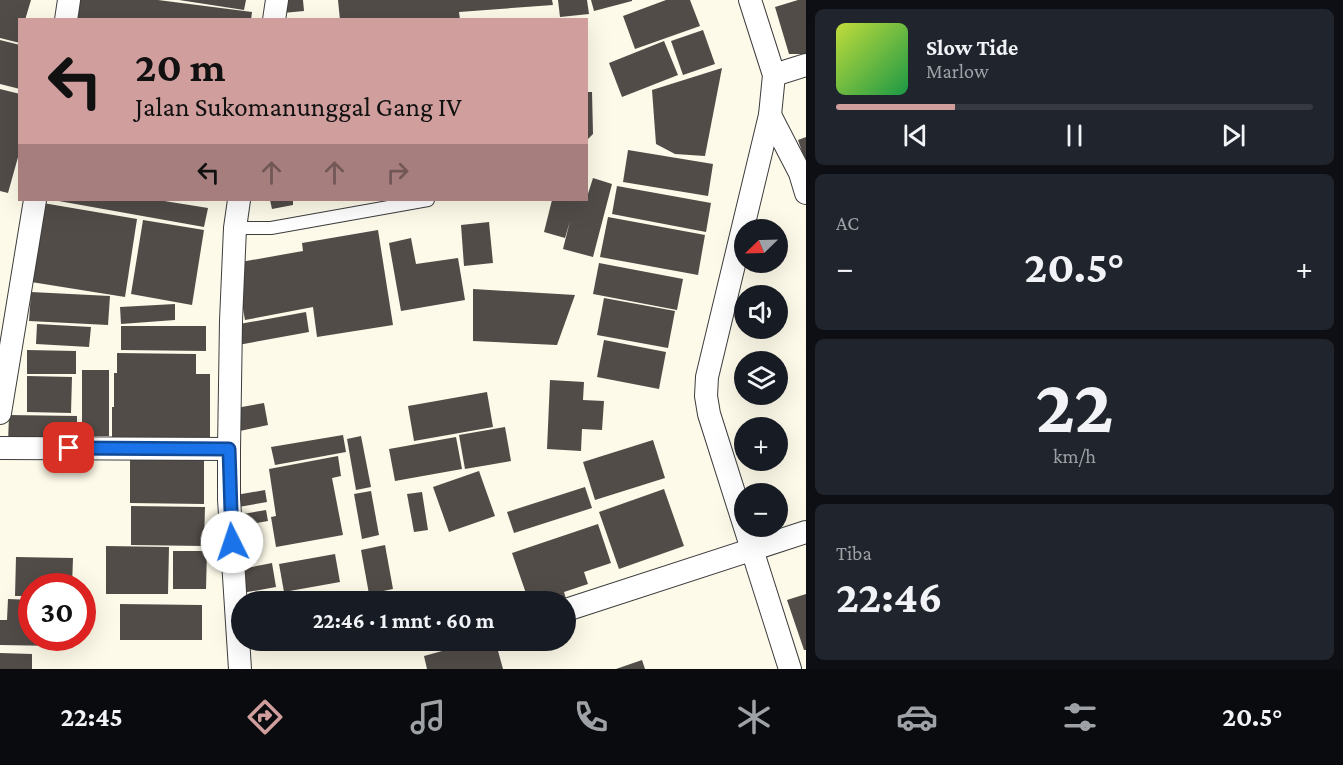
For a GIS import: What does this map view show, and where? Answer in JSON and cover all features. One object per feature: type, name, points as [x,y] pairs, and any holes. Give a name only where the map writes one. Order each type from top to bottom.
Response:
[{"type":"street","points":[[66,18],[69,0]]},
{"type":"street","points":[[274,18],[277,0]]},
{"type":"street","points":[[750,0],[774,75],[770,115],[707,377],[706,396],[709,414],[790,669]]},
{"type":"street","points":[[774,75],[806,65]]},
{"type":"street","points":[[770,115],[800,173],[806,193]]},
{"type":"street","points":[[0,412],[35,201]]},
{"type":"street","points":[[239,201],[235,228],[229,499],[240,669]]},
{"type":"street","points":[[0,448],[229,449]]},
{"type":"street","points":[[576,607],[806,532]]},
{"type":"lane","points":[[235,228],[271,228],[422,201]]},
{"type":"building","points":[[0,0],[31,0],[26,18],[18,18],[18,42],[0,38]]},
{"type":"building","points":[[78,0],[158,0],[252,12],[251,18],[75,18]]},
{"type":"building","points":[[179,0],[246,0],[244,10]]},
{"type":"building","points":[[282,0],[303,0],[304,11],[283,13]]},
{"type":"building","points":[[338,0],[552,0],[553,5],[459,12],[460,18],[340,18]]},
{"type":"building","points":[[558,0],[587,0],[589,14],[560,17]]},
{"type":"building","points":[[591,0],[632,0],[632,1],[594,11]]},
{"type":"building","points":[[666,0],[690,0],[700,26],[635,49],[623,16]]},
{"type":"building","points":[[806,0],[806,54],[789,54],[775,7]]},
{"type":"building","points":[[703,30],[715,64],[683,75],[671,41]]},
{"type":"building","points":[[0,40],[18,44],[18,88],[0,84]]},
{"type":"building","points":[[664,41],[678,75],[622,97],[609,63]]},
{"type":"building","points":[[722,68],[705,156],[675,154],[656,144],[652,90]]},
{"type":"building","points":[[0,89],[18,94],[18,157],[8,193],[0,191]]},
{"type":"building","points":[[588,92],[592,92],[593,134],[588,139]]},
{"type":"building","points":[[806,137],[806,163],[798,140]]},
{"type":"building","points":[[628,150],[713,164],[708,196],[623,182]]},
{"type":"building","points":[[593,178],[612,184],[593,257],[563,249],[570,221],[565,238],[544,232],[552,201],[588,201]]},
{"type":"building","points":[[617,186],[711,203],[706,232],[612,214]]},
{"type":"building","points":[[59,201],[164,201],[208,208],[204,227]]},
{"type":"building","points":[[270,201],[293,201],[293,205],[272,209]]},
{"type":"building","points":[[37,202],[137,219],[125,297],[25,281]]},
{"type":"building","points":[[608,217],[705,235],[698,275],[600,257]]},
{"type":"building","points":[[143,220],[204,230],[192,305],[131,294]]},
{"type":"building","points":[[489,222],[493,263],[464,266],[461,225]]},
{"type":"building","points":[[378,230],[393,325],[317,337],[313,307],[245,320],[235,263],[303,251],[302,243]]},
{"type":"building","points":[[411,238],[416,264],[458,258],[465,300],[401,311],[389,243]]},
{"type":"building","points":[[599,263],[683,279],[677,310],[593,294]]},
{"type":"building","points":[[473,289],[575,295],[557,345],[473,341]]},
{"type":"building","points":[[31,292],[110,296],[108,325],[29,321]]},
{"type":"building","points":[[604,298],[675,311],[668,348],[597,335]]},
{"type":"building","points":[[175,304],[175,320],[121,324],[120,307]]},
{"type":"building","points":[[306,312],[309,332],[238,345],[234,325]]},
{"type":"building","points":[[37,324],[91,327],[89,347],[36,344]]},
{"type":"building","points":[[121,326],[206,326],[206,351],[121,350]]},
{"type":"building","points":[[604,340],[666,352],[659,389],[597,377]]},
{"type":"building","points":[[27,350],[76,351],[76,374],[27,374]]},
{"type":"building","points":[[117,353],[196,354],[196,374],[210,374],[210,447],[112,446],[112,407],[114,407],[114,373],[117,373]]},
{"type":"building","points":[[82,370],[109,370],[109,436],[82,436]]},
{"type":"building","points":[[27,376],[72,377],[71,413],[27,412]]},
{"type":"building","points":[[550,380],[584,382],[583,400],[604,401],[602,430],[582,429],[581,451],[547,449]]},
{"type":"building","points":[[487,392],[493,427],[414,441],[408,406]]},
{"type":"building","points":[[264,403],[268,425],[240,431],[236,408]]},
{"type":"building","points":[[9,415],[77,416],[77,444],[8,443]]},
{"type":"building","points":[[505,427],[511,461],[465,469],[459,435]]},
{"type":"building","points":[[343,435],[346,452],[275,465],[271,447]]},
{"type":"building","points":[[361,436],[371,487],[356,490],[347,439]]},
{"type":"building","points":[[456,437],[462,469],[395,481],[389,449]]},
{"type":"building","points":[[653,440],[665,478],[595,500],[583,462]]},
{"type":"building","points":[[338,456],[341,476],[332,478],[343,535],[276,547],[271,517],[276,516],[269,469]]},
{"type":"building","points":[[130,458],[204,458],[204,504],[130,503]]},
{"type":"building","points":[[479,471],[495,516],[449,532],[433,487]]},
{"type":"building","points":[[585,487],[592,508],[514,533],[507,512]]},
{"type":"building","points":[[664,489],[684,546],[619,569],[599,512]]},
{"type":"building","points":[[265,490],[267,502],[233,508],[230,496]]},
{"type":"building","points":[[371,491],[379,535],[362,539],[354,494]]},
{"type":"building","points":[[422,492],[428,530],[414,532],[407,494]]},
{"type":"building","points":[[131,506],[205,507],[204,546],[131,545]]},
{"type":"building","points":[[266,510],[268,521],[234,527],[232,516]]},
{"type":"building","points":[[598,524],[611,563],[584,572],[588,584],[567,591],[525,591],[512,553]]},
{"type":"building","points":[[385,545],[393,589],[368,591],[361,550]]},
{"type":"building","points":[[106,546],[169,547],[168,594],[106,594]]},
{"type":"building","points":[[173,551],[207,551],[206,589],[173,589]]},
{"type":"building","points":[[335,554],[340,582],[284,591],[279,564]]},
{"type":"building","points":[[16,557],[73,558],[72,573],[18,573],[18,596],[15,596]]},
{"type":"building","points":[[272,563],[276,587],[242,591],[237,570]]},
{"type":"building","points":[[806,594],[806,650],[804,650],[787,600]]},
{"type":"building","points":[[8,599],[18,599],[18,645],[0,645],[0,620],[7,620]]},
{"type":"building","points":[[120,604],[202,605],[202,640],[120,640]]},
{"type":"building","points":[[442,651],[498,651],[503,669],[427,669],[424,656]]},
{"type":"building","points":[[0,653],[32,654],[32,669],[0,669]]},
{"type":"building","points":[[642,660],[645,669],[616,669]]},
{"type":"route","points":[[69,448],[229,449],[232,542]]}]
